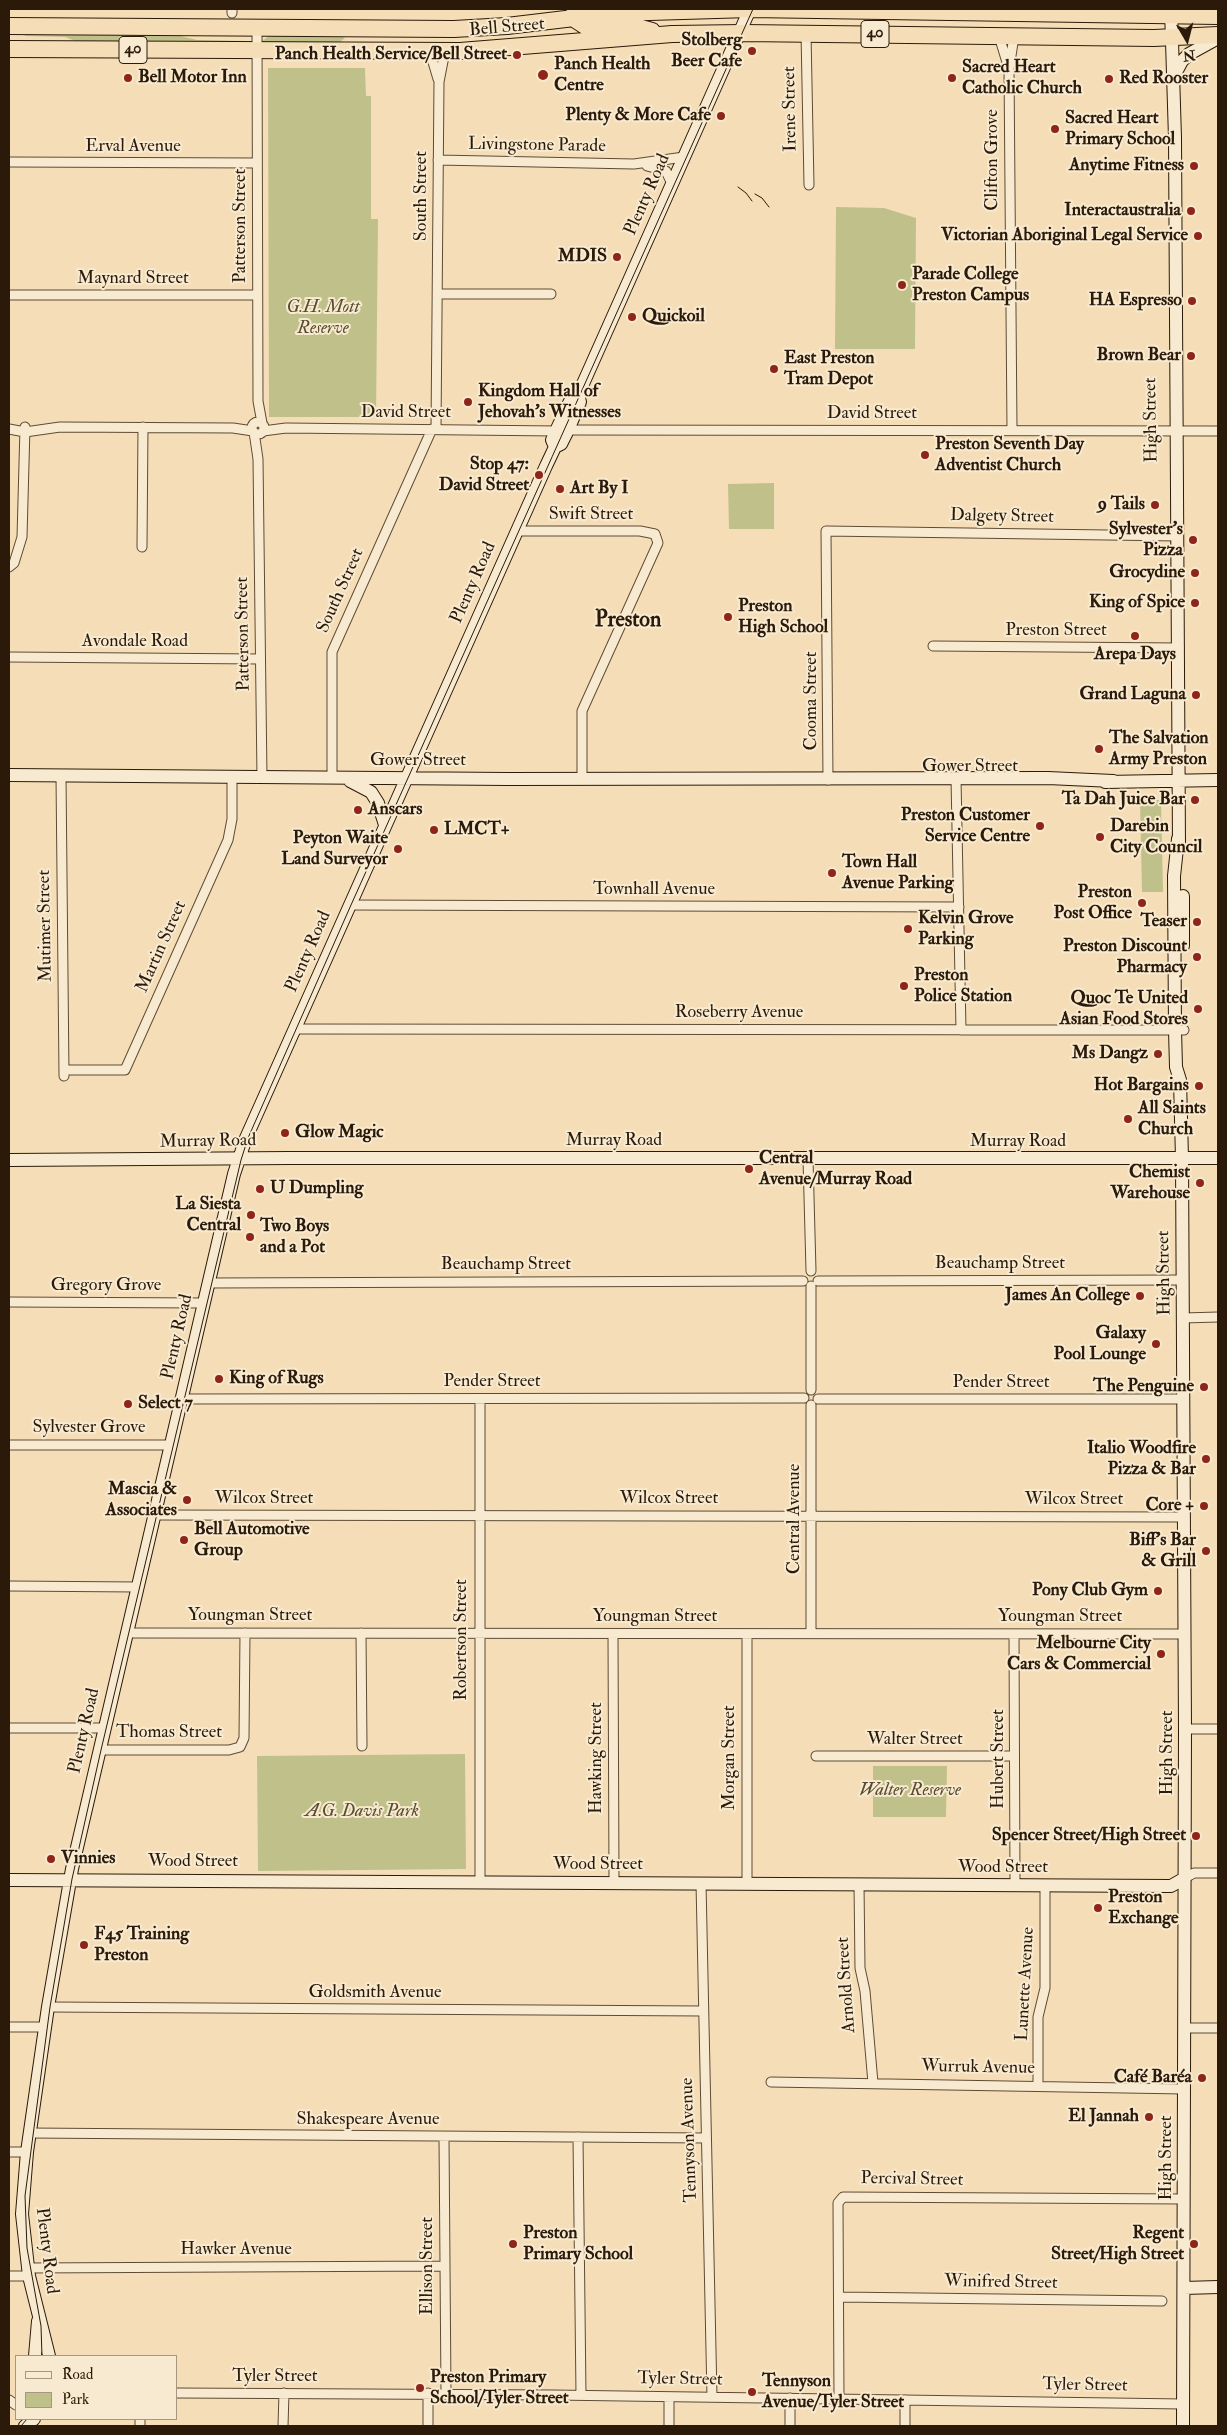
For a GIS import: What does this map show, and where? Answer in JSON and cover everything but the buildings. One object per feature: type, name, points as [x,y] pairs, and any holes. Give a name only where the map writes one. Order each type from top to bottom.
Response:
[{"type":"highway","name":"Bell Street","points":[[9,26],[454,29],[507,26],[577,15],[664,10],[750,9],[1150,14],[1172,12],[1218,16]]},
{"type":"highway","points":[[554,44],[577,15],[593,27],[642,27],[661,34]]},
{"type":"highway","name":"Bell Street","points":[[9,49],[438,52],[661,34],[740,33],[1218,37]]},
{"type":"main road","name":"Plenty Road","points":[[49,2355],[38,2318],[29,2272],[22,2214],[29,2133],[48,2007],[70,1880],[98,1750],[238,1160],[246,1136],[554,447],[561,444],[562,430],[580,402],[578,395],[750,9]]},
{"type":"main road","name":"High Street","points":[[1172,12],[1175,138],[1173,430],[1175,648],[1180,708],[1176,736],[1178,839],[1174,876],[1179,1030],[1176,1068],[1180,1080],[1182,1160],[1185,1729],[1183,2426]]},
{"type":"main road","points":[[1173,78],[1182,61],[1189,54],[1218,37]]},
{"type":"main road","name":"Gower Street","points":[[9,775],[232,778],[828,780],[843,784],[956,781],[1073,785],[1113,781],[1218,780]]},
{"type":"main road","points":[[337,778],[359,784],[371,792],[378,803],[385,825]]},
{"type":"main road","name":"Murray Road","points":[[9,1160],[238,1160],[290,1158],[1182,1160],[1218,1158]]},
{"type":"main road","name":"Wood Street","points":[[9,1880],[1176,1886],[1185,1878]]},
{"type":"main road","points":[[1184,2288],[1218,2287]]},
{"type":"main road","name":"Plenty Road","points":[[35,2355],[38,2318]]},
{"type":"street","name":"Patterson Street","points":[[257,28],[258,459],[262,778]]},
{"type":"street","points":[[9,31],[9,49]]},
{"type":"street","name":"Irene Street","points":[[806,33],[809,185]]},
{"type":"street","name":"Clifton Grove","points":[[1007,36],[1009,69],[1012,430]]},
{"type":"street","name":"Clifton Grove","points":[[1007,36],[1009,69]]},
{"type":"street","name":"South Street","points":[[337,778],[332,652],[434,429],[438,294],[438,52]]},
{"type":"street","name":"South Street","points":[[438,52],[439,82]]},
{"type":"street","name":"Livingstone Parade","points":[[438,160],[634,164],[684,157]]},
{"type":"street","name":"Erval Avenue","points":[[9,162],[257,163]]},
{"type":"street","name":"Livingstone Parade","points":[[634,164],[665,170],[670,176],[672,184]]},
{"type":"street","name":"Maynard Street","points":[[9,294],[257,295]]},
{"type":"street","points":[[438,294],[551,294]]},
{"type":"street","name":"David Street","points":[[9,424],[25,429]]},
{"type":"street","name":"David Street","points":[[9,429],[25,429],[39,424],[60,427],[562,430],[1218,431]]},
{"type":"street","points":[[142,547],[143,427]]},
{"type":"street","points":[[9,567],[14,563],[22,537],[25,429]]},
{"type":"street","name":"Swift Street","points":[[517,531],[640,531],[655,534],[658,543],[582,711],[582,779]]},
{"type":"street","name":"Dalgety Street","points":[[826,531],[1174,536]]},
{"type":"street","name":"Cooma Street","points":[[826,531],[828,780]]},
{"type":"street","name":"Preston Street","points":[[933,646],[1175,648]]},
{"type":"street","name":"Avondale Road","points":[[9,657],[260,659]]},
{"type":"street","name":"Mutimer Street","points":[[61,776],[64,1073]]},
{"type":"street","name":"Martin Street","points":[[64,1073],[125,1070],[228,840],[232,819],[232,778]]},
{"type":"street","points":[[956,781],[961,1030]]},
{"type":"street","name":"Townhall Avenue","points":[[350,905],[959,907]]},
{"type":"street","name":"Roseberry Avenue","points":[[294,1029],[1179,1030]]},
{"type":"street","points":[[808,1159],[811,1271],[817,1275],[811,1283],[811,1390]]},
{"type":"street","name":"Beauchamp Street","points":[[208,1283],[811,1283],[1182,1280]]},
{"type":"street","name":"Gregory Grove","points":[[9,1302],[204,1303]]},
{"type":"street","points":[[1183,1318],[1218,1317]]},
{"type":"street","points":[[811,1390],[817,1394],[815,1402],[805,1402],[805,1394],[811,1390]]},
{"type":"street","name":"Pender Street","points":[[181,1399],[804,1398]]},
{"type":"street","name":"Robertson Street","points":[[480,1399],[478,1633],[480,1881]]},
{"type":"street","name":"Pender Street","points":[[815,1402],[1183,1399]]},
{"type":"street","name":"Central Avenue","points":[[811,1633],[811,1516],[815,1402]]},
{"type":"street","name":"Sylvester Grove","points":[[9,1445],[170,1445]]},
{"type":"street","name":"Wilcox Street","points":[[154,1515],[1184,1517]]},
{"type":"street","points":[[9,1586],[137,1587]]},
{"type":"street","name":"Thomas Street","points":[[98,1750],[229,1750],[240,1747],[244,1738],[244,1632]]},
{"type":"street","name":"Youngman Street","points":[[126,1633],[1184,1634]]},
{"type":"street","points":[[361,1633],[362,1746]]},
{"type":"street","name":"Hawking Street","points":[[613,1634],[614,1882]]},
{"type":"street","name":"Morgan Street","points":[[746,1634],[747,1883]]},
{"type":"street","name":"Hubert Street","points":[[1014,1634],[1015,1885]]},
{"type":"street","points":[[9,1728],[104,1728]]},
{"type":"street","points":[[1185,1729],[1218,1729]]},
{"type":"street","name":"Walter Street","points":[[816,1756],[1014,1756]]},
{"type":"street","points":[[1185,1878],[1194,1873],[1218,1873]]},
{"type":"street","name":"Tennyson Avenue","points":[[701,1883],[712,2397]]},
{"type":"street","name":"Arnold Street","points":[[860,1884],[860,1968],[865,1991],[873,2083]]},
{"type":"street","name":"Lunette Avenue","points":[[1038,2085],[1038,2017],[1044,1988],[1045,1885]]},
{"type":"street","name":"Goldsmith Avenue","points":[[48,2007],[703,2011]]},
{"type":"street","points":[[9,2027],[45,2027]]},
{"type":"street","points":[[1185,2028],[1218,2028]]},
{"type":"street","name":"Wurruk Avenue","points":[[771,2082],[1038,2085],[1184,2089]]},
{"type":"street","name":"Shakespeare Avenue","points":[[29,2133],[706,2138]]},
{"type":"street","name":"Ellison Street","points":[[444,2137],[446,2394]]},
{"type":"street","points":[[578,2138],[582,2395]]},
{"type":"street","points":[[9,2152],[27,2152]]},
{"type":"street","name":"Percival Street","points":[[839,2399],[838,2203],[843,2197],[1184,2199]]},
{"type":"street","name":"Hawker Avenue","points":[[9,2276],[29,2272],[444,2266]]},
{"type":"street","name":"Winifred Street","points":[[839,2297],[1162,2301]]},
{"type":"street","name":"Tyler Street","points":[[178,2393],[582,2395],[1183,2404]]},
{"type":"street","points":[[283,2426],[284,2393]]},
{"type":"street","points":[[428,2394],[428,2426]]},
{"type":"street","points":[[669,2397],[669,2426]]},
{"type":"street","points":[[790,2398],[790,2426]]},
{"type":"street","points":[[904,2426],[905,2400]]},
{"type":"green space","points":[[27,34],[172,34],[197,40],[245,41],[239,44],[80,43],[65,37],[24,36]]},
{"type":"green space","points":[[270,35],[338,35],[345,38],[339,43],[265,44],[262,41]]},
{"type":"green space","name":"G.H. Mott Reserve","points":[[268,68],[365,68],[366,96],[371,96],[371,219],[378,219],[376,417],[269,417]]},
{"type":"green space","points":[[836,207],[884,208],[916,218],[915,349],[835,349]]},
{"type":"green space","points":[[774,483],[774,529],[729,529],[728,484]]},
{"type":"green space","points":[[1140,800],[1161,800],[1163,892],[1142,892]]},
{"type":"green space","name":"A.G. Davis Park","points":[[465,1754],[466,1869],[258,1871],[257,1756]]},
{"type":"green space","name":"Walter Reserve","points":[[873,1766],[947,1766],[946,1817],[873,1817]]},
{"type":"tram line","points":[[42,2355],[41,2326],[27,2248],[25,2196],[50,2007],[72,1879],[101,1750],[241,1160],[248,1138],[351,905],[753,9]]},
{"type":"tram line","points":[[738,187],[752,201]]},
{"type":"tram line","points":[[755,194],[762,198],[769,207]]},
{"type":"tram line","points":[[21,2426],[26,2420]]},
{"type":"place","name":"Stolberg Beer Cafe","points":[[752,51]]},
{"type":"place","name":"Panch Health Service/Bell Street","points":[[517,55]]},
{"type":"place","name":"Panch Health Centre","points":[[543,75]]},
{"type":"place","name":"Bell Motor Inn","points":[[128,78]]},
{"type":"place","name":"Sacred Heart Catholic Church","points":[[952,78]]},
{"type":"place","name":"Red Rooster","points":[[1109,79]]},
{"type":"place","name":"Plenty & More Cafe","points":[[721,116]]},
{"type":"place","name":"Sacred Heart Primary School","points":[[1055,129]]},
{"type":"place","name":"Anytime Fitness","points":[[1194,166]]},
{"type":"place","name":"Interactaustralia","points":[[1191,211]]},
{"type":"place","name":"Victorian Aboriginal Legal Service","points":[[1198,236]]},
{"type":"place","name":"MDIS","points":[[617,257]]},
{"type":"place","name":"Parade College Preston Campus","points":[[902,285]]},
{"type":"place","name":"HA Espresso","points":[[1192,301]]},
{"type":"place","name":"Quickoil","points":[[632,317]]},
{"type":"place","name":"Brown Bear","points":[[1191,356]]},
{"type":"place","name":"East Preston Tram Depot","points":[[774,369]]},
{"type":"place","name":"Kingdom Hall of Jehovah's Witnesses","points":[[468,402]]},
{"type":"place","name":"Preston Seventh Day Adventist Church","points":[[925,455]]},
{"type":"place","name":"Stop 47: David Street","points":[[539,475]]},
{"type":"place","name":"Art By I","points":[[560,489]]},
{"type":"place","name":"9 Tails","points":[[1155,505]]},
{"type":"place","name":"Sylvester’s Pizza","points":[[1193,540]]},
{"type":"place","name":"Grocydine","points":[[1195,573]]},
{"type":"place","name":"King of Spice","points":[[1195,603]]},
{"type":"place","name":"Preston High School","points":[[728,617]]},
{"type":"place","name":"Arepa Days","points":[[1135,636]]},
{"type":"place","name":"Grand Laguna","points":[[1196,695]]},
{"type":"place","name":"The Salvation Army Preston","points":[[1099,749]]},
{"type":"place","name":"Ta Dah Juice Bar","points":[[1195,800]]},
{"type":"place","name":"Anscars","points":[[358,810]]},
{"type":"place","name":"Preston Customer Service Centre","points":[[1040,826]]},
{"type":"place","name":"LMCT+","points":[[434,830]]},
{"type":"place","name":"Darebin City Council","points":[[1100,837]]},
{"type":"place","name":"Peyton Waite Land Surveyor","points":[[398,849]]},
{"type":"place","name":"Town Hall Avenue Parking","points":[[832,873]]},
{"type":"place","name":"Preston Post Office","points":[[1142,903]]},
{"type":"place","name":"Teaser","points":[[1197,922]]},
{"type":"place","name":"Kelvin Grove Parking","points":[[908,929]]},
{"type":"place","name":"Preston Discount Pharmacy","points":[[1197,957]]},
{"type":"place","name":"Preston Police Station","points":[[904,986]]},
{"type":"place","name":"Quoc Te United Asian Food Stores","points":[[1198,1009]]},
{"type":"place","name":"Ms Dangz","points":[[1158,1054]]},
{"type":"place","name":"Hot Bargains","points":[[1199,1086]]},
{"type":"place","name":"All Saints Church","points":[[1128,1119]]},
{"type":"place","name":"Glow Magic","points":[[285,1133]]},
{"type":"place","name":"Central Avenue/Murray Road","points":[[749,1169]]},
{"type":"place","name":"Chemist Warehouse","points":[[1200,1183]]},
{"type":"place","name":"U Dumpling","points":[[260,1189]]},
{"type":"place","name":"La Siesta Central","points":[[251,1215]]},
{"type":"place","name":"Two Boys and a Pot","points":[[250,1237]]},
{"type":"place","name":"James An College","points":[[1140,1296]]},
{"type":"place","name":"Galaxy Pool Lounge","points":[[1156,1344]]},
{"type":"place","name":"King of Rugs","points":[[219,1379]]},
{"type":"place","name":"The Penguine","points":[[1204,1387]]},
{"type":"place","name":"Select 7","points":[[128,1404]]},
{"type":"place","name":"Italio Woodfire Pizza & Bar","points":[[1206,1459]]},
{"type":"place","name":"Mascia & Associates","points":[[187,1500]]},
{"type":"place","name":"Core +","points":[[1204,1506]]},
{"type":"place","name":"Bell Automotive Group","points":[[184,1540]]},
{"type":"place","name":"Biff’s Bar & Grill","points":[[1206,1551]]},
{"type":"place","name":"Pony Club Gym","points":[[1158,1591]]},
{"type":"place","name":"Melbourne City Cars & Commercial","points":[[1161,1654]]},
{"type":"place","name":"Spencer Street/High Street","points":[[1196,1836]]},
{"type":"place","name":"Vinnies","points":[[51,1859]]},
{"type":"place","name":"Preston Exchange","points":[[1098,1908]]},
{"type":"place","name":"F45 Training Preston","points":[[84,1945]]},
{"type":"place","name":"Café Baréa","points":[[1202,2078]]},
{"type":"place","name":"El Jannah","points":[[1149,2117]]},
{"type":"place","name":"Preston Primary School","points":[[513,2244]]},
{"type":"place","name":"Regent Street/High Street","points":[[1194,2244]]},
{"type":"place","name":"Preston Primary School/Tyler Street","points":[[420,2388]]},
{"type":"place","name":"Tennyson Avenue/Tyler Street","points":[[752,2392]]},
{"type":"district","name":"Preston","points":[[628,621]]}]
